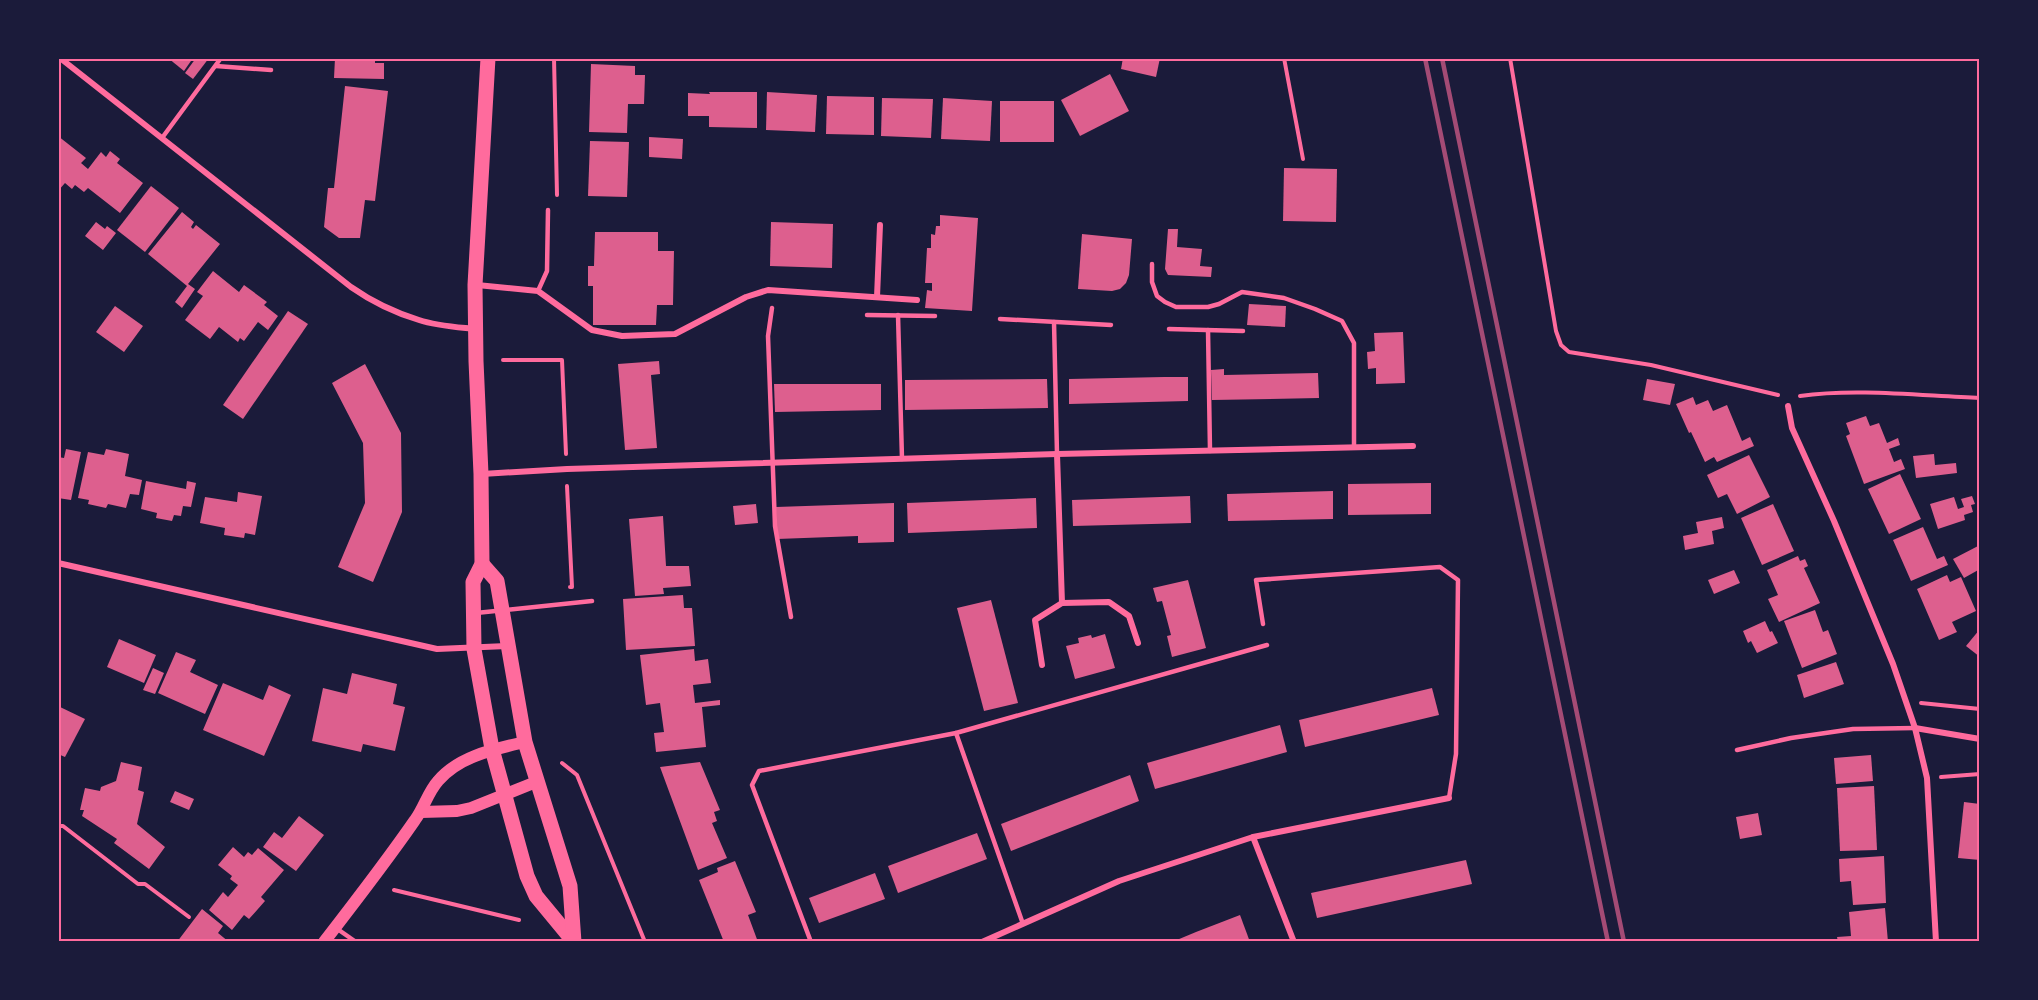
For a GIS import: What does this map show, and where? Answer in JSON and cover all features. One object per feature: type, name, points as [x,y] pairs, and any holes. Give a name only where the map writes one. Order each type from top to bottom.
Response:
[{"type":"main road","points":[[482,564],[497,581],[525,742],[570,886],[574,942],[534,892],[527,876],[492,749],[474,649],[473,582],[482,564],[482,474],[475,285],[489,58]]},
{"type":"main road","points":[[324,942],[371,883],[421,812],[438,781],[457,766],[492,749],[525,742]]},
{"type":"main road","points":[[421,812],[457,811],[471,808],[536,782]]},
{"type":"street","points":[[60,58],[258,216],[363,296],[419,321],[476,329]]},
{"type":"street","points":[[877,297],[880,225]]},
{"type":"street","points":[[475,285],[538,291],[592,330],[622,336],[675,334],[746,297],[768,290],[917,300]]},
{"type":"street","points":[[1788,406],[1792,428],[1884,642],[1915,728],[1927,778],[1936,942]]},
{"type":"street","points":[[482,474],[1058,454],[1413,446]]},
{"type":"street","points":[[1058,454],[1062,603]]},
{"type":"street","points":[[58,563],[437,650],[507,646]]},
{"type":"street","points":[[1042,664],[1035,621],[1062,603],[1109,602],[1129,616],[1138,643]]},
{"type":"street","points":[[1915,728],[1980,739]]},
{"type":"street","points":[[982,942],[993,940],[1119,881],[1253,837],[1449,798]]},
{"type":"street","points":[[1253,837],[1294,942]]},
{"type":"lane","points":[[162,138],[221,58]]},
{"type":"lane","points":[[216,66],[271,70]]},
{"type":"lane","points":[[538,291],[547,271],[548,210]]},
{"type":"lane","points":[[1152,264],[1152,282],[1157,296],[1176,307],[1208,307],[1242,292],[1284,298],[1342,321],[1354,343],[1354,447]]},
{"type":"lane","points":[[772,308],[768,336],[775,526],[791,617]]},
{"type":"lane","points":[[867,315],[935,316]]},
{"type":"lane","points":[[898,315],[902,459]]},
{"type":"lane","points":[[1000,319],[1111,325]]},
{"type":"lane","points":[[1054,322],[1058,454]]},
{"type":"lane","points":[[1169,329],[1243,331]]},
{"type":"lane","points":[[1208,330],[1210,451]]},
{"type":"lane","points":[[1263,624],[1256,580],[1440,567],[1458,580],[1456,754],[1449,798]]},
{"type":"lane","points":[[473,613],[592,601]]},
{"type":"lane","points":[[812,942],[752,784],[759,771],[956,733],[1267,645]]},
{"type":"lane","points":[[1737,750],[1791,738],[1854,729],[1915,728]]},
{"type":"lane","points":[[956,733],[1023,924]]},
{"type":"lane","points":[[335,927],[356,942]]},
{"type":"path","points":[[554,58],[557,195]]},
{"type":"path","points":[[1284,58],[1303,159]]},
{"type":"path","points":[[1510,58],[1556,331],[1561,345],[1569,352],[1651,365],[1790,398],[1820,393],[1980,398]]},
{"type":"path","points":[[503,360],[562,360],[572,587],[561,588]]},
{"type":"path","points":[[1906,702],[1980,709]]},
{"type":"path","points":[[562,763],[577,775],[645,942]]},
{"type":"path","points":[[1927,778],[1980,774]]},
{"type":"path","points":[[58,826],[63,826],[138,884],[145,884],[189,917]]},
{"type":"path","points":[[394,891],[519,920]]},
{"type":"building","points":[[168,58],[193,58],[184,71]]},
{"type":"building","points":[[196,58],[209,58],[193,79],[185,73]]},
{"type":"building","points":[[335,58],[375,58],[375,63],[384,63],[384,79],[334,78]]},
{"type":"building","points":[[1123,58],[1160,58],[1156,77],[1121,69]]},
{"type":"building","points":[[591,64],[635,66],[635,75],[645,75],[644,104],[628,104],[627,133],[589,132]]},
{"type":"building","points":[[1110,74],[1129,111],[1080,136],[1061,100]]},
{"type":"building","points":[[345,86],[388,91],[375,201],[365,200],[360,238],[339,238],[324,227],[328,188],[334,188]]},
{"type":"building","points":[[709,92],[757,92],[757,128],[709,127],[709,116],[688,116],[688,93],[710,94]]},
{"type":"building","points":[[767,92],[817,95],[815,132],[766,130]]},
{"type":"building","points":[[827,96],[874,97],[874,135],[826,134]]},
{"type":"building","points":[[882,98],[933,99],[931,138],[881,136]]},
{"type":"building","points":[[943,98],[992,101],[990,141],[941,139]]},
{"type":"building","points":[[1000,101],[1054,101],[1054,142],[1000,142]]},
{"type":"building","points":[[58,136],[86,158],[81,163],[88,169],[101,152],[106,157],[110,151],[120,159],[117,163],[143,183],[120,213],[88,188],[84,192],[75,185],[72,189],[65,183],[58,191]]},
{"type":"building","points":[[649,137],[683,139],[682,159],[649,157]]},
{"type":"building","points":[[590,141],[629,142],[627,197],[588,196]]},
{"type":"building","points":[[1284,168],[1337,169],[1336,222],[1283,221]]},
{"type":"building","points":[[151,186],[179,208],[145,252],[117,230]]},
{"type":"building","points":[[182,212],[194,222],[191,227],[193,229],[196,225],[220,244],[188,284],[195,289],[182,308],[175,302],[187,286],[148,254]]},
{"type":"building","points":[[940,215],[978,218],[972,311],[925,308],[927,290],[932,291],[932,283],[925,283],[927,248],[931,248],[931,234],[935,235],[936,226],[940,226]]},
{"type":"building","points":[[96,222],[116,233],[103,250],[85,236]]},
{"type":"building","points":[[771,222],[833,224],[832,268],[770,266]]},
{"type":"building","points":[[1168,229],[1178,229],[1177,247],[1202,249],[1200,266],[1212,267],[1211,277],[1168,275],[1165,269]]},
{"type":"building","points":[[595,232],[658,232],[658,251],[674,251],[673,305],[657,305],[656,325],[593,325],[593,286],[588,286],[588,266],[594,266]]},
{"type":"building","points":[[1082,234],[1132,239],[1129,275],[1126,283],[1120,289],[1112,291],[1078,289]]},
{"type":"building","points":[[213,271],[239,292],[244,285],[267,302],[264,305],[278,316],[268,330],[258,322],[244,341],[240,338],[238,342],[219,327],[210,339],[185,320],[203,296],[197,292]]},
{"type":"building","points":[[1249,304],[1286,306],[1285,327],[1247,325]]},
{"type":"building","points":[[115,306],[143,326],[124,352],[96,332]]},
{"type":"building","points":[[288,311],[308,324],[243,419],[223,405]]},
{"type":"building","points":[[1403,332],[1405,383],[1376,384],[1376,368],[1368,369],[1367,352],[1375,351],[1374,333]]},
{"type":"building","points":[[659,361],[660,374],[651,375],[657,448],[625,450],[618,364]]},
{"type":"building","points":[[365,364],[401,433],[402,512],[373,582],[338,567],[365,503],[363,443],[332,383]]},
{"type":"building","points":[[1224,369],[1224,375],[1318,373],[1319,398],[1212,400],[1211,370]]},
{"type":"building","points":[[1188,377],[1188,401],[1069,404],[1069,379]]},
{"type":"building","points":[[1047,379],[1048,408],[905,410],[905,380]]},
{"type":"building","points":[[1647,379],[1675,384],[1670,405],[1643,400]]},
{"type":"building","points":[[774,384],[881,384],[881,410],[775,412]]},
{"type":"building","points":[[1693,397],[1696,405],[1708,400],[1713,411],[1727,405],[1742,441],[1750,437],[1754,446],[1717,462],[1714,457],[1705,462],[1676,404]]},
{"type":"building","points":[[1866,416],[1870,426],[1879,423],[1887,443],[1898,438],[1900,445],[1889,449],[1894,462],[1901,459],[1905,469],[1864,484],[1846,436],[1850,434],[1846,423]]},
{"type":"building","points":[[66,449],[81,452],[71,500],[58,498],[58,457],[64,458]]},
{"type":"building","points":[[106,449],[129,454],[125,476],[142,480],[139,495],[130,494],[126,508],[108,504],[106,508],[88,504],[89,500],[78,498],[88,452],[104,455]]},
{"type":"building","points":[[1934,454],[1935,465],[1956,463],[1957,473],[1916,478],[1913,456]]},
{"type":"building","points":[[1749,455],[1770,497],[1737,514],[1727,494],[1718,498],[1707,475]]},
{"type":"building","points":[[1900,474],[1921,519],[1889,534],[1868,489]]},
{"type":"building","points":[[146,481],[186,489],[187,481],[196,483],[191,507],[183,506],[181,516],[174,515],[172,521],[156,518],[157,513],[141,509]]},
{"type":"building","points":[[1431,483],[1431,514],[1348,515],[1348,484]]},
{"type":"building","points":[[1333,491],[1333,519],[1228,521],[1227,494]]},
{"type":"building","points":[[238,492],[262,496],[255,535],[245,533],[244,538],[224,535],[225,528],[200,523],[205,497],[237,502]]},
{"type":"building","points":[[1190,496],[1191,523],[1073,526],[1072,500]]},
{"type":"building","points":[[1972,496],[1975,504],[1971,505],[1973,512],[1964,515],[1965,520],[1938,529],[1930,504],[1954,497],[1958,509],[1964,507],[1961,499]]},
{"type":"building","points":[[1036,498],[1037,528],[908,533],[907,503]]},
{"type":"building","points":[[894,503],[894,542],[858,543],[858,536],[777,539],[776,507]]},
{"type":"building","points":[[756,504],[758,523],[735,525],[733,506]]},
{"type":"building","points":[[1773,504],[1794,551],[1762,565],[1741,518]]},
{"type":"building","points":[[663,516],[666,566],[689,566],[691,586],[663,588],[664,594],[635,596],[629,519]]},
{"type":"building","points":[[1722,517],[1724,528],[1712,531],[1714,544],[1685,550],[1683,536],[1698,533],[1696,522]]},
{"type":"building","points":[[1923,527],[1937,559],[1944,556],[1948,565],[1911,581],[1893,540]]},
{"type":"building","points":[[1980,545],[1980,569],[1964,578],[1953,559]]},
{"type":"building","points":[[1798,556],[1800,561],[1805,559],[1808,566],[1804,568],[1820,603],[1779,622],[1768,599],[1778,595],[1767,570]]},
{"type":"building","points":[[1734,570],[1740,583],[1714,594],[1708,580]]},
{"type":"building","points":[[1947,575],[1950,582],[1961,577],[1976,611],[1952,622],[1957,632],[1939,640],[1917,589]]},
{"type":"building","points":[[1188,580],[1206,648],[1172,657],[1167,636],[1171,635],[1162,601],[1157,602],[1153,588]]},
{"type":"building","points":[[683,595],[684,608],[692,608],[695,646],[626,650],[623,599]]},
{"type":"building","points":[[991,600],[1018,703],[984,711],[957,608]]},
{"type":"building","points":[[1815,610],[1823,632],[1828,630],[1837,654],[1802,668],[1784,621]]},
{"type":"building","points":[[1765,621],[1778,643],[1757,653],[1751,641],[1748,643],[1743,631]]},
{"type":"building","points":[[1980,629],[1980,657],[1966,646]]},
{"type":"building","points":[[1105,634],[1115,668],[1075,679],[1066,646],[1079,643],[1078,638],[1091,635],[1092,638]]},
{"type":"building","points":[[119,639],[156,655],[144,683],[107,667]]},
{"type":"building","points":[[694,649],[695,661],[708,659],[711,683],[693,685],[695,703],[720,700],[720,705],[702,707],[706,747],[656,752],[654,733],[664,732],[660,703],[646,705],[640,655]]},
{"type":"building","points":[[176,652],[196,660],[190,672],[218,685],[205,714],[158,693]]},
{"type":"building","points":[[1836,662],[1844,684],[1804,698],[1797,675]]},
{"type":"building","points":[[153,668],[164,673],[155,694],[143,690]]},
{"type":"building","points":[[352,673],[397,684],[393,704],[405,707],[395,751],[363,744],[361,752],[312,741],[323,688],[347,694]]},
{"type":"building","points":[[223,683],[263,700],[269,685],[291,695],[264,756],[203,730]]},
{"type":"building","points":[[1432,688],[1439,715],[1305,747],[1299,720]]},
{"type":"building","points":[[58,706],[85,719],[65,757],[58,754]]},
{"type":"building","points":[[1280,725],[1287,752],[1155,789],[1147,763]]},
{"type":"building","points":[[1871,755],[1873,781],[1836,784],[1834,758]]},
{"type":"building","points":[[121,762],[142,767],[138,790],[144,792],[137,824],[165,847],[149,869],[114,843],[117,839],[82,816],[84,810],[80,810],[85,788],[100,791],[101,787],[116,781]]},
{"type":"building","points":[[700,762],[720,810],[714,812],[717,821],[712,823],[727,858],[698,870],[660,767]]},
{"type":"building","points":[[1130,775],[1139,801],[1011,851],[1001,824]]},
{"type":"building","points":[[1874,786],[1877,850],[1840,851],[1837,788]]},
{"type":"building","points":[[175,791],[194,799],[189,810],[170,802]]},
{"type":"building","points":[[1964,802],[1980,804],[1980,860],[1958,858]]},
{"type":"building","points":[[1758,813],[1762,835],[1740,839],[1736,817]]},
{"type":"building","points":[[299,816],[324,835],[296,871],[263,847],[274,832],[282,838]]},
{"type":"building","points":[[977,833],[987,859],[898,893],[888,866]]},
{"type":"building","points":[[233,847],[244,857],[248,852],[252,855],[258,848],[284,870],[261,897],[265,901],[249,919],[244,915],[232,930],[209,910],[223,892],[228,897],[238,885],[230,879],[232,876],[218,865]]},
{"type":"building","points":[[1884,856],[1886,903],[1853,905],[1851,881],[1840,882],[1839,859]]},
{"type":"building","points":[[1466,860],[1472,884],[1317,918],[1311,893]]},
{"type":"building","points":[[735,861],[756,912],[748,915],[758,942],[724,942],[699,880],[718,872],[717,868]]},
{"type":"building","points":[[875,873],[885,899],[819,923],[809,898]]},
{"type":"building","points":[[1885,908],[1888,942],[1838,942],[1837,937],[1851,936],[1849,912]]},
{"type":"building","points":[[202,909],[223,926],[218,933],[229,942],[177,942]]},
{"type":"building","points":[[1240,915],[1250,942],[1172,942],[1196,932]]},
{"type":"railway","points":[[1425,58],[1608,942]]},
{"type":"railway","points":[[1442,58],[1624,942]]}]
